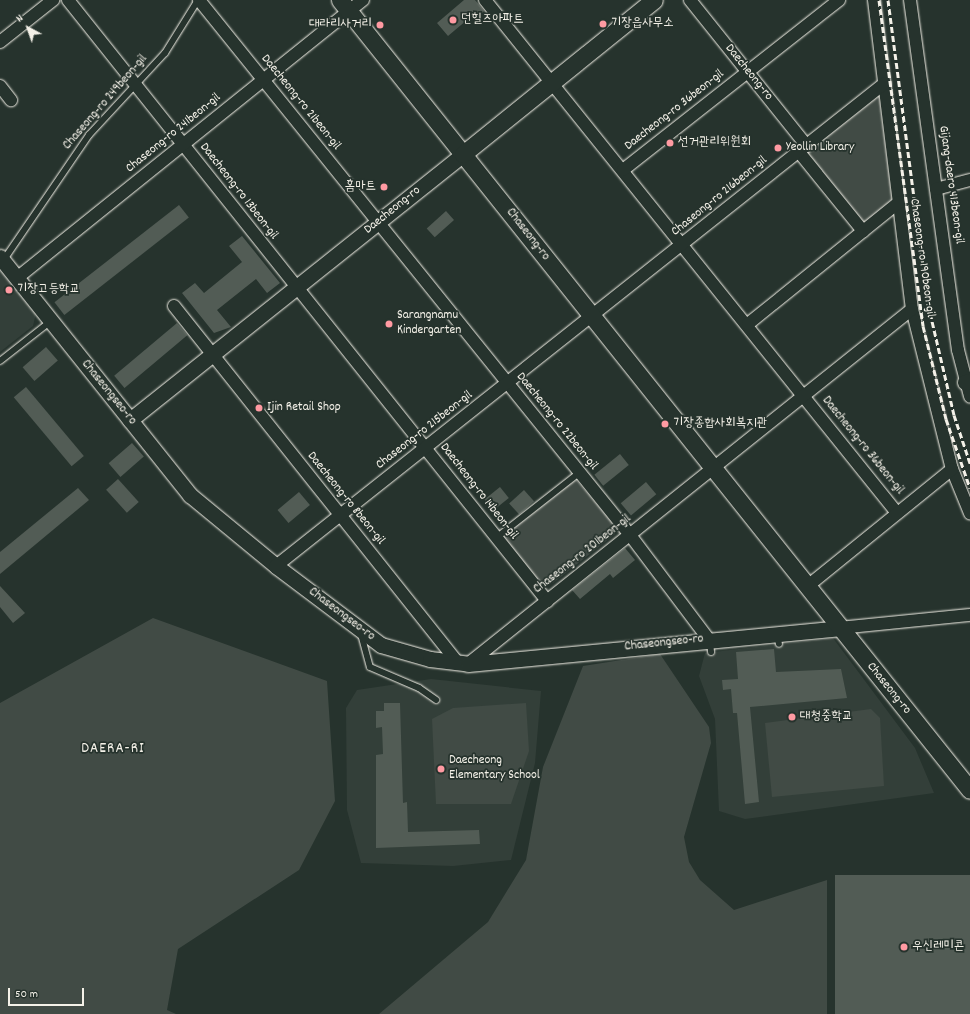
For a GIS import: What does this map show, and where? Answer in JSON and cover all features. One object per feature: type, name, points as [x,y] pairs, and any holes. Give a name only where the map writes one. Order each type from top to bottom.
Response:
[{"type":"main road","name":"Daecheong-ro","points":[[463,154],[654,0]]},
{"type":"main road","name":"Chaseong-ro","points":[[345,6],[592,317],[809,585],[839,628],[970,790]]},
{"type":"street","points":[[0,42],[53,0]]},
{"type":"street","name":"Daecheong-ro 13beon-gil","points":[[68,0],[297,288]]},
{"type":"street","name":"Daecheong-ro 21beon-gil","points":[[198,0],[264,80],[378,224]]},
{"type":"street","name":"Chaseong-ro 241beon-gil","points":[[17,278],[264,80],[345,6],[363,0]]},
{"type":"street","name":"Daecheong-ro","points":[[690,0],[747,71],[863,231]]},
{"type":"street","name":"Daecheong-ro 36beon-gil","points":[[623,170],[839,0]]},
{"type":"street","name":"Chaseong-ro 190beon-gil","points":[[874,0],[912,309],[952,469],[970,513]]},
{"type":"street","name":"Gijang-daero 413beon-gil","points":[[910,0],[936,189],[970,396]]},
{"type":"street","name":"Daecheong-ro 36beon-gil","points":[[491,2],[552,82],[748,324],[897,513]]},
{"type":"street","name":"Chaseong-ro 216beon-gil","points":[[592,317],[885,83]]},
{"type":"street","points":[[0,86],[11,100]]},
{"type":"street","name":"Daecheong-ro","points":[[130,420],[378,224],[463,154]]},
{"type":"street","points":[[936,189],[970,180]]},
{"type":"street","points":[[748,324],[899,202]]},
{"type":"street","name":"Daecheong-ro 22beon-gil","points":[[378,224],[630,536],[710,646]]},
{"type":"street","name":"Chaseongseo-ro","points":[[2,259],[50,321],[190,494],[276,566],[361,632],[381,645],[430,659],[462,662],[710,646],[778,639],[839,628]]},
{"type":"street","name":"Daecheong-ro 14beon-gil","points":[[297,288],[547,601]]},
{"type":"street","name":"Daecheong-ro 8beon-gil","points":[[174,306],[340,516],[462,662]]},
{"type":"street","name":"Daecheong-ro 36beon-gil","points":[[805,396],[912,309]]},
{"type":"street","name":"Chaseong-ro 215beon-gil","points":[[276,566],[592,317]]},
{"type":"street","points":[[715,468],[805,396]]},
{"type":"street","name":"Chaseong-ro 201beon-gil","points":[[462,662],[547,601],[715,468]]},
{"type":"street","points":[[809,585],[952,469]]},
{"type":"street","points":[[839,628],[970,615]]},
{"type":"lane","name":"Chaseong-ro 249beon-gil","points":[[2,259],[85,141],[165,53],[198,0]]},
{"type":"lane","points":[[0,361],[50,321]]},
{"type":"lane","points":[[496,538],[579,473]]},
{"type":"lane","points":[[361,632],[370,667],[420,688],[436,700]]},
{"type":"shaded area","points":[[879,96],[892,199],[866,226],[805,154]]},
{"type":"shaded area","name":"기장고등학교","points":[[0,267],[36,313],[33,326],[0,352]]},
{"type":"shaded area","points":[[571,481],[577,481],[616,527],[615,534],[553,583],[542,585],[504,539],[507,531]]},
{"type":"shaded area","points":[[153,618],[327,681],[335,801],[299,870],[178,949],[167,1010],[176,1014],[0,1014],[0,703]]},
{"type":"shaded area","points":[[833,638],[915,748],[934,793],[745,819],[719,811],[715,719],[699,676],[705,653]]},
{"type":"shaded area","points":[[660,654],[709,727],[711,743],[684,837],[689,862],[700,880],[734,910],[827,880],[827,1014],[379,1014],[488,922],[526,860],[543,767],[583,666]]},
{"type":"shaded area","points":[[431,679],[541,691],[535,763],[511,860],[453,866],[361,863],[347,810],[346,708],[357,690]]},
{"type":"shaded area","points":[[526,703],[529,751],[511,804],[436,804],[432,719],[453,708]]},
{"type":"shaded area","points":[[871,709],[880,718],[884,786],[772,797],[765,723]]},
{"type":"building","name":"던힐즈아파트","points":[[464,0],[475,0],[484,11],[477,18],[474,14],[448,36],[437,23]]},
{"type":"building","points":[[179,205],[189,218],[64,315],[54,302]]},
{"type":"building","points":[[446,211],[454,220],[435,237],[427,228]]},
{"type":"building","points":[[242,236],[280,283],[267,293],[256,279],[217,310],[231,327],[214,333],[182,293],[195,283],[204,293],[242,262],[229,246]]},
{"type":"building","points":[[177,323],[187,335],[124,388],[114,376]]},
{"type":"building","points":[[46,347],[58,361],[34,381],[23,367]]},
{"type":"building","points":[[26,387],[84,456],[72,466],[14,397]]},
{"type":"building","points":[[132,443],[144,457],[120,477],[109,463]]},
{"type":"building","points":[[620,454],[629,465],[603,486],[594,475]]},
{"type":"building","points":[[118,479],[139,502],[127,513],[106,490]]},
{"type":"building","points":[[646,482],[656,494],[631,515],[621,503]]},
{"type":"building","points":[[500,487],[509,498],[493,510],[484,500]]},
{"type":"building","points":[[78,488],[89,500],[0,574],[0,552]]},
{"type":"building","points":[[524,490],[534,501],[519,515],[509,503]]},
{"type":"building","points":[[299,492],[310,505],[288,523],[278,510]]},
{"type":"building","points":[[625,548],[635,560],[613,578],[610,574],[580,599],[572,590]]},
{"type":"building","points":[[0,586],[25,613],[13,623],[0,607]]},
{"type":"building","points":[[774,649],[776,672],[841,669],[847,698],[750,707],[759,802],[745,804],[737,713],[733,713],[731,689],[723,690],[722,680],[738,679],[736,652]]},
{"type":"building","points":[[384,703],[400,703],[403,803],[407,802],[408,832],[479,830],[480,844],[376,848],[376,755],[383,754],[382,727],[376,728],[376,711],[384,711]]},
{"type":"building","name":"우신레미콘","points":[[835,875],[970,875],[970,1014],[835,1014]]},
{"type":"railway","points":[[879,0],[923,326],[946,419],[970,488]]},
{"type":"railway","points":[[888,0],[928,304],[954,415],[970,463]]},
{"type":"place","name":"던힐즈아파트","points":[[453,20]]},
{"type":"place","name":"기장읍사무소","points":[[603,24]]},
{"type":"place","name":"대라리사거리","points":[[380,25]]},
{"type":"place","name":"선거관리위원회","points":[[670,143]]},
{"type":"place","name":"Yeollin Library","points":[[778,148]]},
{"type":"place","name":"홈마트","points":[[384,187]]},
{"type":"place","name":"기장고등학교","points":[[9,290]]},
{"type":"place","name":"Sarangnamu Kindergarten","points":[[389,324]]},
{"type":"place","name":"Ijin Retail Shop","points":[[259,408]]},
{"type":"place","name":"기장종합사회복지관","points":[[665,424]]},
{"type":"place","name":"대청중학교","points":[[792,717]]},
{"type":"place","name":"Daecheong Elementary School","points":[[441,769]]},
{"type":"place","name":"우신레미콘","points":[[904,947]]},
{"type":"district","name":"DAERA-RI","points":[[113,750]]}]
